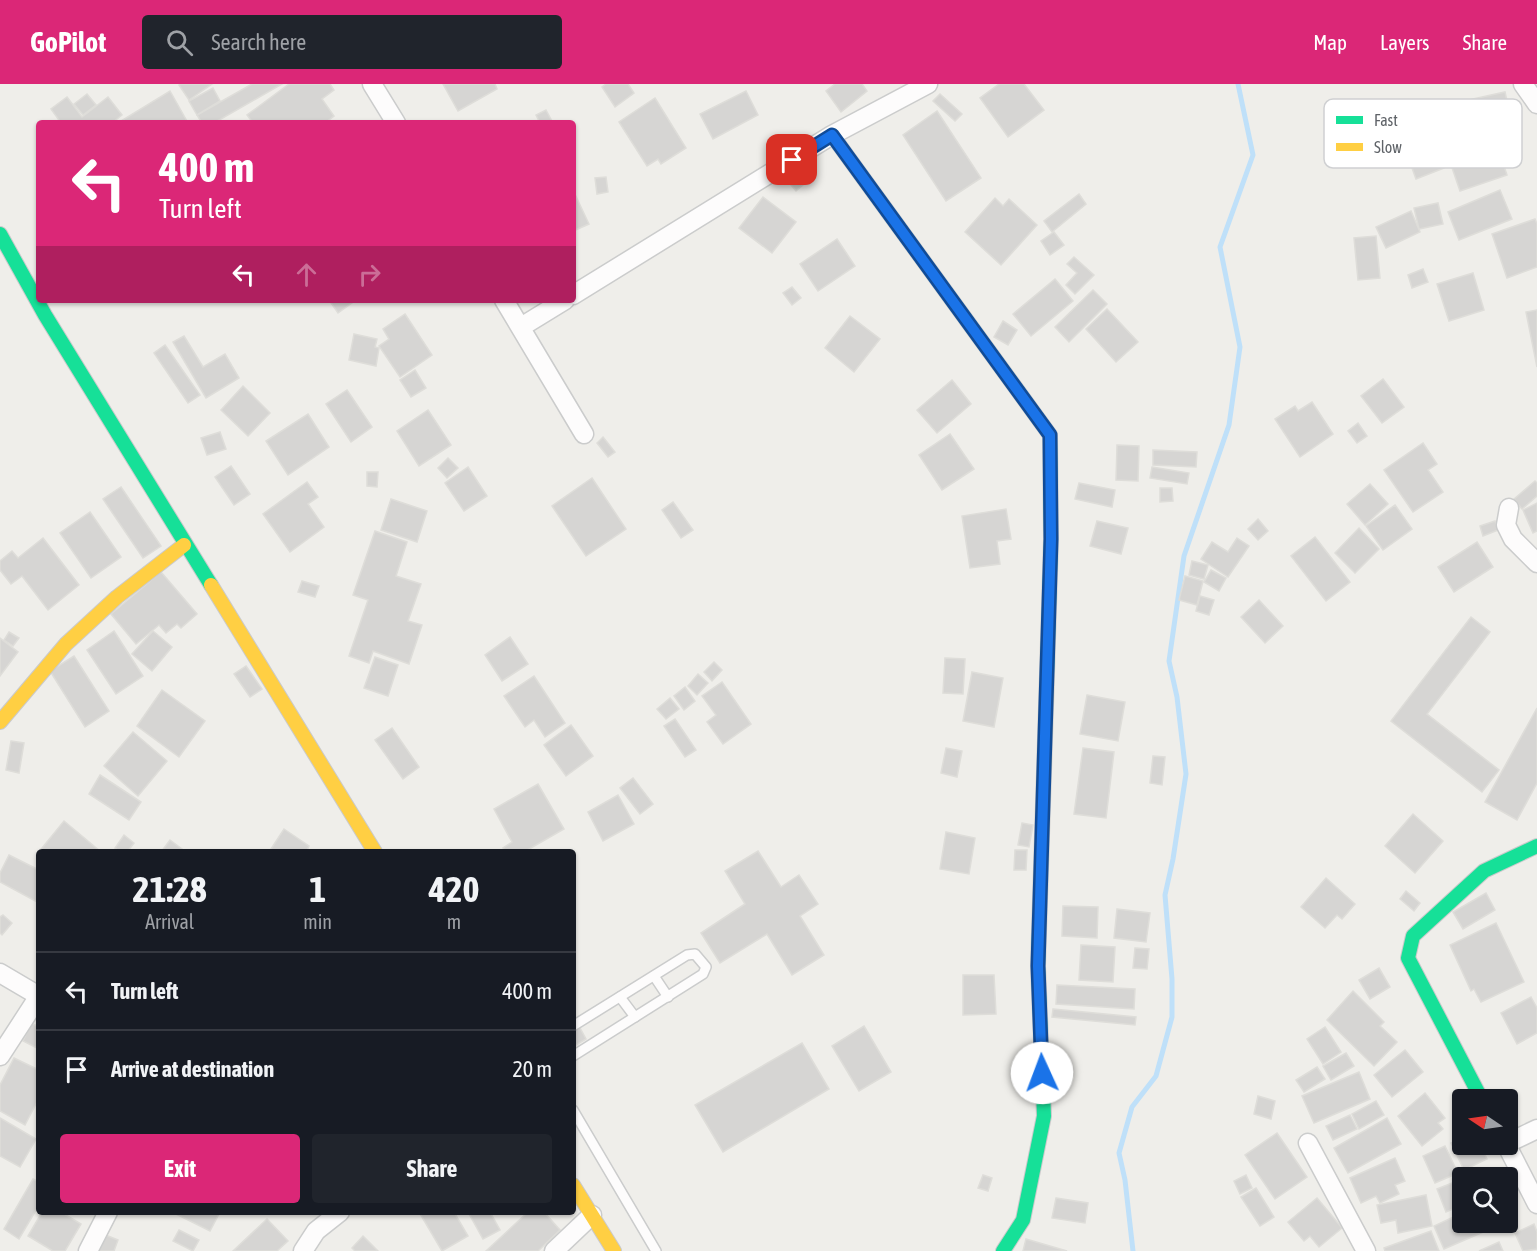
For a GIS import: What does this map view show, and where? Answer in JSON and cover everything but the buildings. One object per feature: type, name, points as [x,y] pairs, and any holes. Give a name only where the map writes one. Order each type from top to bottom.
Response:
[{"type":"street","points":[[372,84],[394,120]]},
{"type":"street","points":[[576,293],[832,135],[928,84]]},
{"type":"street","points":[[1523,84],[1537,104]]},
{"type":"street","points":[[832,135],[1050,435],[1050,573],[1038,966],[1044,1116],[1023,1220],[1003,1251]]},
{"type":"street","points":[[0,234],[5,258],[36,302]]},
{"type":"street","points":[[37,303],[373,849]]},
{"type":"street","points":[[506,303],[584,434]]},
{"type":"street","points":[[521,327],[561,303]]},
{"type":"street","points":[[1509,508],[1506,525],[1513,539],[1537,563]]},
{"type":"street","points":[[0,722],[66,644],[117,597],[184,545]]},
{"type":"street","points":[[1476,1089],[1408,958],[1413,936],[1484,871],[1537,846]]},
{"type":"street","points":[[0,973],[36,994]]},
{"type":"street","points":[[0,1056],[36,1001]]},
{"type":"street","points":[[1518,1138],[1537,1129]]},
{"type":"street","points":[[1308,1143],[1366,1251]]},
{"type":"street","points":[[1512,1155],[1537,1204]]},
{"type":"street","points":[[576,1190],[614,1251]]},
{"type":"street","points":[[88,1251],[106,1215]]},
{"type":"street","points":[[303,1251],[316,1231],[336,1215]]},
{"type":"street","points":[[554,1251],[592,1215]]},
{"type":"lane","points":[[576,1024],[687,955],[694,954],[706,967],[703,974],[576,1054]]},
{"type":"lane","points":[[654,976],[668,996]]},
{"type":"lane","points":[[620,997],[635,1017]]},
{"type":"lane","points":[[576,1115],[656,1251]]},
{"type":"waterway","points":[[1133,1251],[1125,1180],[1119,1153],[1132,1107],[1156,1076],[1172,1017],[1172,979],[1165,895],[1186,774],[1177,697],[1169,661],[1184,556],[1229,425],[1240,347],[1220,247],[1253,155],[1238,84]]},
{"type":"traffic: fast","points":[[832,135],[1050,435],[1051,539],[1047,674]]},
{"type":"traffic: fast","points":[[0,234],[36,299]]},
{"type":"traffic: fast","points":[[38,303],[211,585]]},
{"type":"traffic: fast","points":[[1476,1089],[1408,958],[1413,936],[1484,871],[1537,846]]},
{"type":"traffic: fast","points":[[1003,1251],[1023,1220],[1044,1116],[1038,966],[1039,932]]},
{"type":"traffic: slow","points":[[0,722],[66,644],[117,597],[184,545]]},
{"type":"traffic: slow","points":[[211,585],[373,849]]},
{"type":"traffic: slow","points":[[1039,932],[1047,674]]},
{"type":"traffic: slow","points":[[576,1190],[614,1251]]},
{"type":"route","points":[[792,160],[832,135],[1050,435],[1051,539],[1047,734],[1038,966],[1042,1073]]}]
